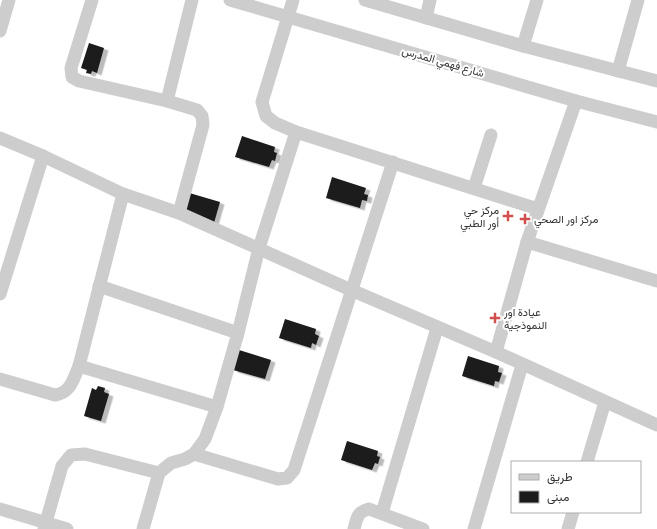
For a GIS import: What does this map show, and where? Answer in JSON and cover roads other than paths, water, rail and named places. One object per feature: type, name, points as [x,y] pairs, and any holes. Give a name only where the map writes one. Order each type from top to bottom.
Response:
[{"type":"street","points":[[0,31],[9,0]]},
{"type":"street","points":[[92,0],[71,68],[72,77],[80,81],[167,101],[196,110],[202,116],[203,125],[179,213]]},
{"type":"street","points":[[167,101],[192,0]]},
{"type":"street","name":"شارع فهمي المدرس","points":[[230,0],[576,101],[657,122]]},
{"type":"street","points":[[293,0],[262,102],[266,116],[275,123],[296,132],[538,209]]},
{"type":"street","points":[[365,0],[523,46],[657,81]]},
{"type":"street","points":[[426,18],[430,0]]},
{"type":"street","points":[[523,46],[537,0]]},
{"type":"street","points":[[618,71],[638,0]]},
{"type":"street","points":[[496,352],[538,209],[576,101]]},
{"type":"street","points":[[143,529],[159,473],[171,464],[194,454],[204,439],[217,407],[238,333],[259,248],[296,132]]},
{"type":"street","points":[[474,188],[491,135]]},
{"type":"street","points":[[0,138],[43,156],[123,194],[179,213],[437,328],[496,352],[657,425]]},
{"type":"street","points":[[0,294],[43,156]]},
{"type":"street","points":[[194,454],[278,479],[287,478],[294,470],[393,162]]},
{"type":"street","points":[[0,379],[55,395],[62,394],[70,387],[79,366],[123,194]]},
{"type":"street","points":[[528,242],[657,281]]},
{"type":"street","points":[[99,286],[238,333]]},
{"type":"street","points":[[382,513],[437,328]]},
{"type":"street","points":[[474,529],[522,365]]},
{"type":"street","points":[[79,366],[217,407]]},
{"type":"street","points":[[587,461],[605,402]]},
{"type":"street","points":[[45,526],[62,466],[72,455],[85,454],[159,473]]},
{"type":"street","points":[[0,509],[45,526],[67,529]]},
{"type":"street","points":[[354,529],[357,517],[362,511],[369,509],[423,529]]},
{"type":"street","points":[[568,529],[573,513]]},
{"type":"place","name":"مركز حي أور الطبي","points":[[508,216]]},
{"type":"place","name":"مركز اور الصحي","points":[[525,219]]},
{"type":"place","name":"عيادة اور النموذجية","points":[[495,318]]}]
